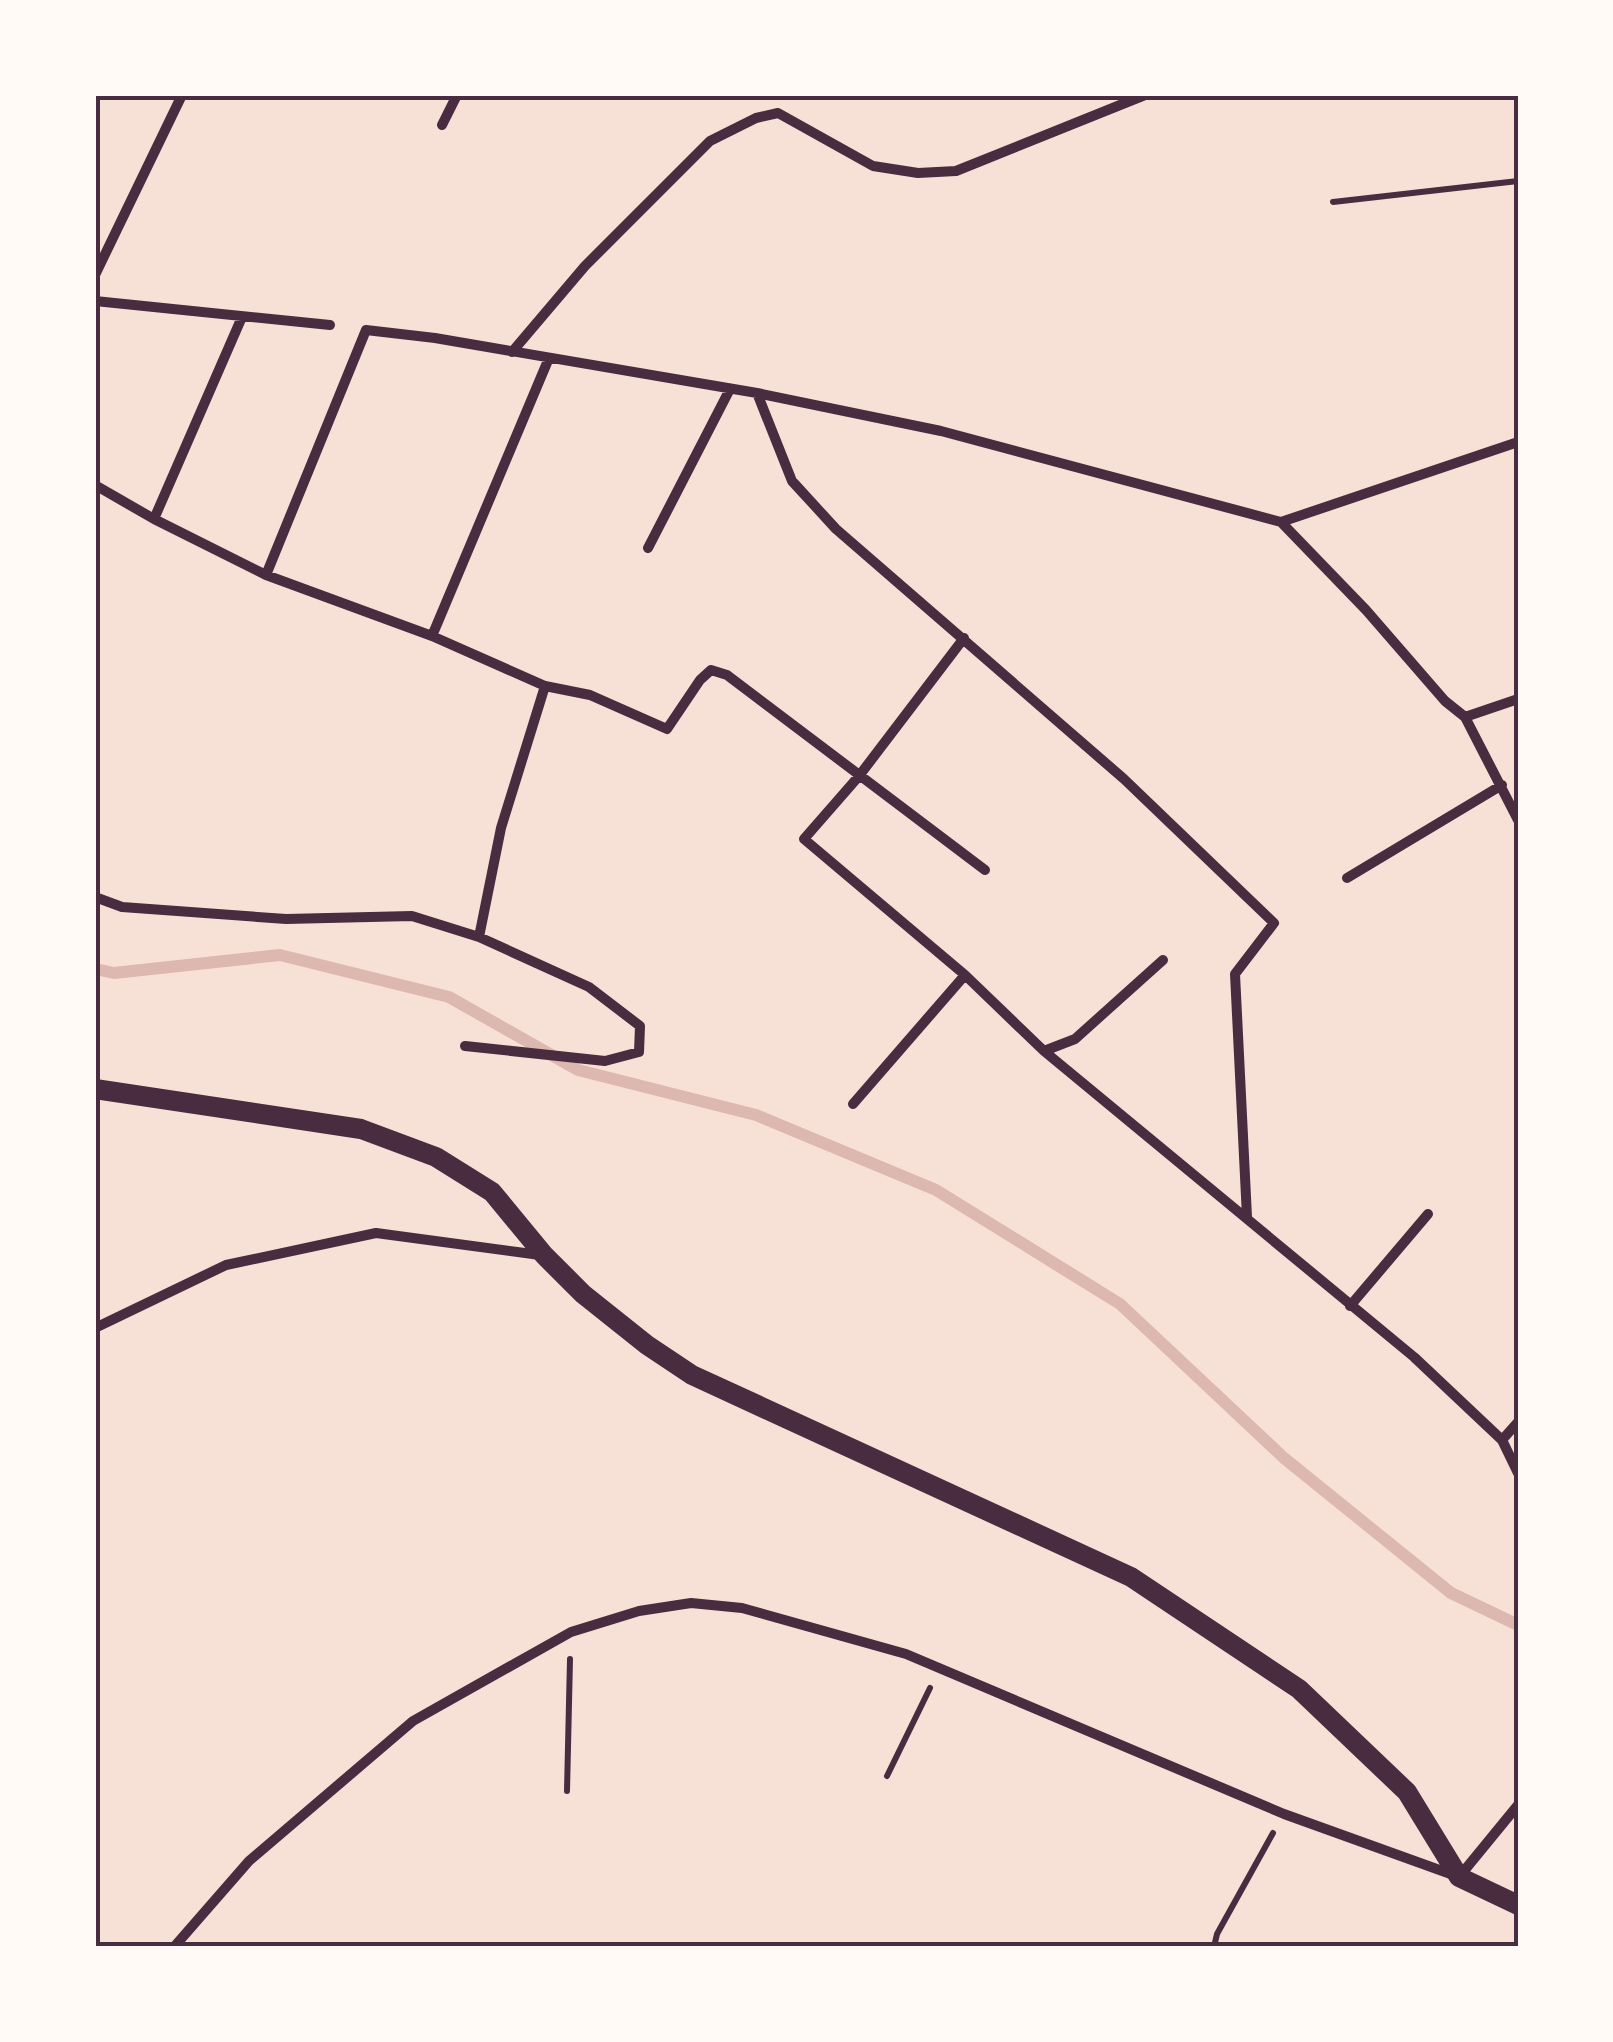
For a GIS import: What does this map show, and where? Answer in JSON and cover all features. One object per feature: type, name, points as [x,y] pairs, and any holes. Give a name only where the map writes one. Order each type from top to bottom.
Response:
[{"type":"main road","points":[[95,1089],[361,1129],[436,1156],[492,1192],[544,1256],[596,1304],[647,1345],[692,1374],[1131,1577],[1299,1689],[1407,1792],[1458,1877],[1518,1906]]},
{"type":"street","points":[[95,275],[182,95]]},
{"type":"street","points":[[442,125],[457,95]]},
{"type":"street","points":[[512,352],[586,266],[710,141],[756,118],[778,113],[873,166],[918,173],[956,171],[1145,95]]},
{"type":"street","points":[[95,301],[330,326]]},
{"type":"street","points":[[154,519],[242,317]]},
{"type":"street","points":[[266,575],[366,330],[435,338],[756,393],[941,431],[1281,522],[1465,717],[1518,820]]},
{"type":"street","points":[[432,636],[548,358]]},
{"type":"street","points":[[648,548],[730,389]]},
{"type":"street","points":[[756,393],[792,481],[836,529],[1124,779],[1274,923],[1235,974],[1247,1217]]},
{"type":"street","points":[[1281,522],[1518,442]]},
{"type":"street","points":[[95,485],[266,575],[432,636],[545,686],[590,695],[667,729],[711,670],[727,675],[985,870]]},
{"type":"street","points":[[964,638],[860,776],[804,840],[964,975],[1044,1051],[1414,1357],[1502,1440],[1518,1473]]},
{"type":"street","points":[[479,937],[501,828],[545,686]]},
{"type":"street","points":[[1465,717],[1518,699]]},
{"type":"street","points":[[1347,878],[1502,785]]},
{"type":"street","points":[[95,897],[122,907],[286,919],[412,916],[479,937],[589,988],[640,1026],[638,1052],[605,1060],[465,1046]]},
{"type":"street","points":[[1044,1051],[1074,1039],[1163,960]]},
{"type":"street","points":[[852,1104],[964,975]]},
{"type":"street","points":[[1350,1306],[1428,1214]]},
{"type":"street","points":[[95,1328],[226,1265],[376,1232],[544,1256]]},
{"type":"street","points":[[1502,1440],[1518,1422]]},
{"type":"street","points":[[174,1947],[249,1861],[414,1721],[571,1632],[639,1612],[691,1603],[742,1608],[906,1654],[1284,1814],[1458,1877],[1518,1805]]},
{"type":"path","points":[[1333,202],[1518,181]]},
{"type":"path","points":[[567,1791],[571,1632]]},
{"type":"path","points":[[887,1776],[940,1669]]},
{"type":"path","points":[[1214,1947],[1217,1934],[1284,1814]]},
{"type":"waterway","points":[[95,969],[114,973],[280,955],[449,997],[578,1070],[756,1115],[936,1190],[1120,1304],[1284,1458],[1451,1593],[1518,1625]]}]
